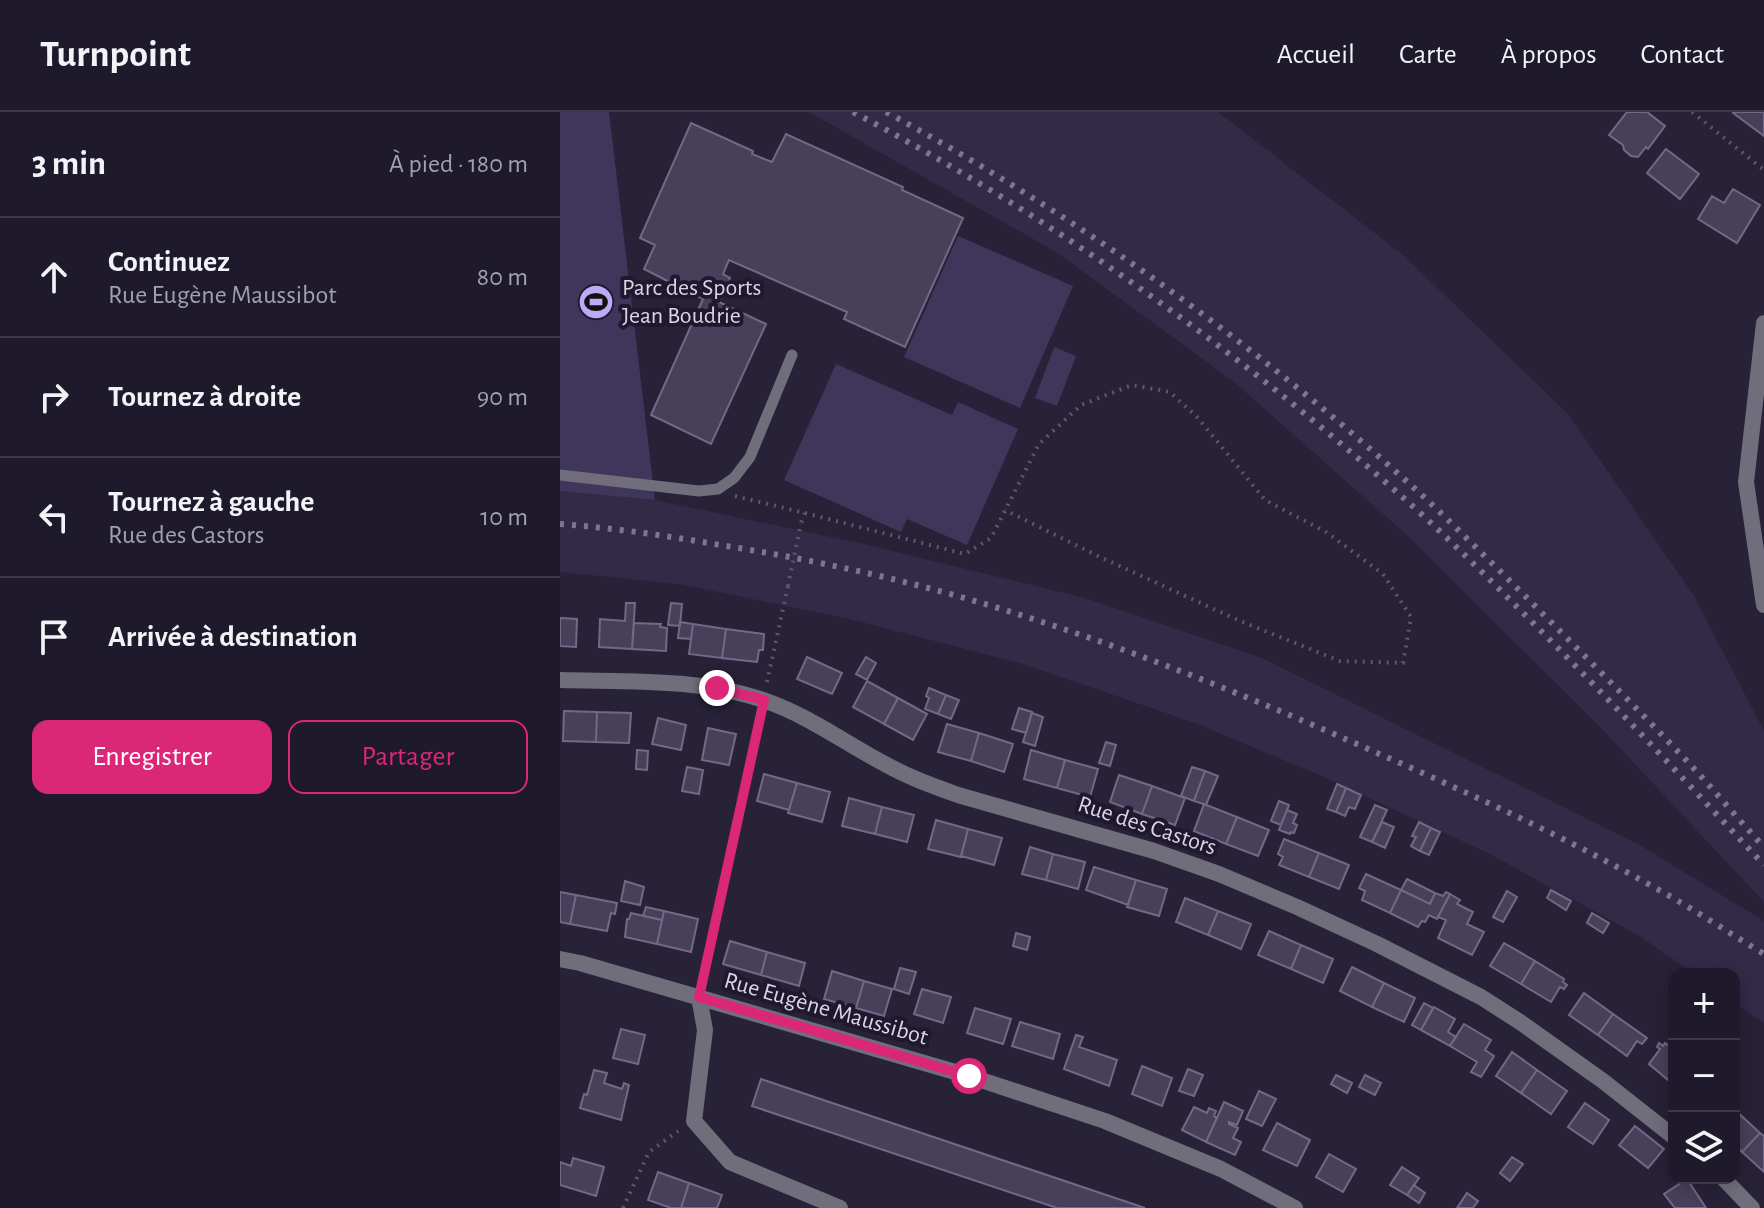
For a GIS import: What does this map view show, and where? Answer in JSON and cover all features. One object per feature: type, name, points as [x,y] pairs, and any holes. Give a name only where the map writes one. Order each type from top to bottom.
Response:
[{"type":"street","points":[[1764,323],[1746,482],[1764,605]]},
{"type":"street","name":"Rue des Castors","points":[[560,680],[691,685],[764,700],[797,714],[883,764],[927,784],[1180,860],[1297,907],[1481,997],[1584,1066],[1668,1132]]},
{"type":"street","name":"Rue Eugène Maussibot","points":[[560,959],[969,1076],[1105,1121],[1221,1169],[1295,1208]]},
{"type":"street","points":[[699,997],[705,1030],[694,1121],[730,1162],[840,1208]]},
{"type":"street","points":[[1729,1184],[1752,1208]]},
{"type":"lane","points":[[560,475],[699,491],[718,489],[734,478],[750,457],[792,355]]},
{"type":"path","points":[[1692,112],[1764,170]]},
{"type":"path","points":[[718,489],[740,498],[965,554],[991,538],[1005,510],[1039,444],[1081,405],[1132,385],[1170,392],[1198,418],[1265,500],[1326,532],[1383,574],[1411,617],[1403,663],[1340,661],[1240,621],[1005,510]]},
{"type":"path","points":[[699,997],[805,513]]},
{"type":"path","points":[[623,1208],[649,1152],[694,1121]]},
{"type":"shaded area","name":"Parc des Sports Jean Boudrie","points":[[560,112],[609,112],[655,500],[560,491]]},
{"type":"shaded area","points":[[809,112],[1218,112],[1402,254],[1568,414],[1694,596],[1764,731],[1764,902],[1603,730],[1409,537],[1233,381],[1056,252]]},
{"type":"shaded area","points":[[958,236],[1073,286],[1020,408],[904,357]]},
{"type":"shaded area","points":[[1054,347],[1076,356],[1057,406],[1035,398]]},
{"type":"shaded area","points":[[836,364],[952,415],[958,402],[1018,429],[967,545],[907,519],[901,532],[784,480]]},
{"type":"shaded area","points":[[560,491],[655,500],[864,544],[1085,598],[1262,658],[1638,844],[1764,921],[1764,1023],[1740,1006],[1740,968],[1685,968],[1638,935],[1488,853],[1317,774],[1195,723],[1023,664],[846,618],[679,584],[560,572]]},
{"type":"building","points":[[1627,112],[1647,112],[1665,126],[1638,157],[1631,156],[1623,145],[1609,135]]},
{"type":"building","points":[[1764,112],[1764,136],[1733,113]]},
{"type":"building","points":[[691,123],[772,162],[786,134],[963,218],[905,347],[844,319],[847,312],[729,260],[723,274],[730,278],[719,302],[766,324],[711,444],[651,415],[703,299],[644,269],[655,245],[640,238]]},
{"type":"building","points":[[1666,149],[1699,174],[1680,199],[1647,173]]},
{"type":"building","points":[[1733,189],[1760,205],[1737,243],[1698,219],[1712,196],[1724,203]]},
{"type":"building","points":[[626,603],[635,603],[632,649],[599,647],[600,619],[625,621]]},
{"type":"building","points":[[671,603],[682,604],[680,626],[668,625]]},
{"type":"building","points":[[560,618],[577,619],[576,647],[560,646]]},
{"type":"building","points":[[680,622],[693,624],[691,639],[678,638]]},
{"type":"building","points":[[634,623],[661,624],[660,627],[667,628],[666,651],[632,649]]},
{"type":"building","points":[[693,624],[726,629],[722,658],[689,654]]},
{"type":"building","points":[[726,629],[764,634],[763,650],[759,650],[757,662],[722,658]]},
{"type":"building","points":[[807,657],[842,673],[832,694],[797,679]]},
{"type":"building","points":[[866,657],[876,663],[867,680],[856,674]]},
{"type":"building","points":[[867,681],[898,698],[884,724],[853,707]]},
{"type":"building","points":[[929,688],[946,695],[938,714],[925,709]]},
{"type":"building","points":[[946,695],[959,700],[951,719],[938,714]]},
{"type":"building","points":[[898,698],[927,714],[913,740],[884,724]]},
{"type":"building","points":[[1019,708],[1032,712],[1026,733],[1012,729]]},
{"type":"building","points":[[564,711],[597,712],[596,742],[563,741]]},
{"type":"building","points":[[597,712],[631,713],[629,743],[596,742]]},
{"type":"building","points":[[1032,713],[1043,717],[1035,746],[1023,742]]},
{"type":"building","points":[[658,718],[686,725],[681,750],[652,744]]},
{"type":"building","points":[[947,724],[979,733],[971,761],[938,752]]},
{"type":"building","points":[[708,728],[736,734],[729,765],[702,760]]},
{"type":"building","points":[[979,733],[1013,744],[1004,772],[971,761]]},
{"type":"building","points":[[1106,742],[1116,745],[1110,766],[1099,763]]},
{"type":"building","points":[[637,750],[648,751],[647,770],[636,769]]},
{"type":"building","points":[[1031,750],[1065,760],[1057,788],[1024,779]]},
{"type":"building","points":[[1065,760],[1098,769],[1090,797],[1057,788]]},
{"type":"building","points":[[687,767],[703,770],[699,794],[682,791]]},
{"type":"building","points":[[1192,767],[1205,771],[1194,801],[1181,796]]},
{"type":"building","points":[[1205,771],[1218,776],[1206,805],[1194,801]]},
{"type":"building","points":[[764,774],[797,783],[789,810],[757,801]]},
{"type":"building","points":[[1119,775],[1152,786],[1142,814],[1110,802]]},
{"type":"building","points":[[797,783],[830,792],[822,822],[788,813]]},
{"type":"building","points":[[1337,784],[1346,788],[1336,812],[1327,809]]},
{"type":"building","points":[[1152,786],[1185,798],[1175,825],[1142,814]]},
{"type":"building","points":[[1346,788],[1361,795],[1355,809],[1349,807],[1345,816],[1336,812]]},
{"type":"building","points":[[849,798],[882,807],[875,834],[842,826]]},
{"type":"building","points":[[1279,801],[1289,805],[1281,825],[1271,821]]},
{"type":"building","points":[[1204,804],[1237,817],[1226,844],[1194,831]]},
{"type":"building","points":[[1375,805],[1387,810],[1372,842],[1360,837]]},
{"type":"building","points":[[882,807],[914,815],[907,842],[875,834]]},
{"type":"building","points":[[1287,810],[1297,814],[1293,823],[1297,825],[1294,833],[1290,834],[1279,830]]},
{"type":"building","points":[[1237,817],[1269,830],[1258,856],[1226,844]]},
{"type":"building","points":[[936,820],[968,829],[961,857],[928,849]]},
{"type":"building","points":[[1382,822],[1394,827],[1385,848],[1372,842]]},
{"type":"building","points":[[1419,822],[1431,828],[1420,851],[1411,846]]},
{"type":"building","points":[[1431,828],[1440,832],[1429,855],[1420,851]]},
{"type":"building","points":[[968,829],[1002,838],[994,865],[961,856]]},
{"type":"building","points":[[1284,839],[1319,853],[1309,877],[1279,865],[1283,857],[1278,854]]},
{"type":"building","points":[[1030,847],[1053,854],[1046,880],[1022,874]]},
{"type":"building","points":[[1319,853],[1349,865],[1339,889],[1309,877]]},
{"type":"building","points":[[1053,854],[1085,862],[1078,889],[1046,880]]},
{"type":"building","points":[[1094,867],[1136,880],[1128,905],[1086,890]]},
{"type":"building","points":[[1366,874],[1401,890],[1390,913],[1362,900],[1365,891],[1359,888]]},
{"type":"building","points":[[1407,879],[1435,893],[1430,904],[1401,890]]},
{"type":"building","points":[[1136,880],[1167,889],[1159,916],[1127,907]]},
{"type":"building","points":[[625,881],[644,887],[640,905],[621,901]]},
{"type":"building","points":[[1401,890],[1430,904],[1435,893],[1443,896],[1446,892],[1450,894],[1437,919],[1429,915],[1418,927],[1390,913]]},
{"type":"building","points":[[1551,890],[1571,901],[1566,910],[1547,898]]},
{"type":"building","points":[[1507,891],[1517,897],[1503,922],[1493,917]]},
{"type":"building","points":[[560,892],[576,895],[570,924],[560,922]]},
{"type":"building","points":[[1450,894],[1460,900],[1457,904],[1473,912],[1467,924],[1484,932],[1472,955],[1438,938],[1446,920],[1438,917]]},
{"type":"building","points":[[576,895],[617,903],[607,931],[570,924]]},
{"type":"building","points":[[1185,898],[1218,911],[1208,935],[1176,922]]},
{"type":"building","points":[[646,907],[664,911],[662,920],[643,916]]},
{"type":"building","points":[[664,911],[698,919],[691,952],[657,944]]},
{"type":"building","points":[[1218,911],[1251,924],[1241,949],[1208,935]]},
{"type":"building","points":[[631,913],[662,920],[657,944],[625,937],[627,919]]},
{"type":"building","points":[[1592,913],[1609,923],[1603,933],[1587,923]]},
{"type":"building","points":[[1269,931],[1301,945],[1291,969],[1258,955]]},
{"type":"building","points":[[1016,933],[1030,937],[1027,950],[1013,946]]},
{"type":"building","points":[[730,941],[767,952],[761,975],[723,964]]},
{"type":"building","points":[[1504,943],[1535,961],[1521,984],[1490,966]]},
{"type":"building","points":[[1301,945],[1333,959],[1323,983],[1291,969]]},
{"type":"building","points":[[767,952],[805,963],[799,986],[761,975]]},
{"type":"building","points":[[1535,961],[1564,979],[1567,985],[1564,989],[1560,987],[1551,1002],[1521,984]]},
{"type":"building","points":[[1352,967],[1384,983],[1372,1007],[1340,991]]},
{"type":"building","points":[[900,968],[916,972],[909,994],[894,989]]},
{"type":"building","points":[[832,971],[864,981],[856,1008],[824,999]]},
{"type":"building","points":[[864,981],[892,989],[884,1016],[856,1008]]},
{"type":"building","points":[[1384,983],[1415,998],[1404,1022],[1372,1007]]},
{"type":"building","points":[[922,989],[951,997],[943,1023],[914,1014]]},
{"type":"building","points":[[1584,993],[1613,1014],[1598,1035],[1569,1015]]},
{"type":"building","points":[[1424,1003],[1433,1008],[1421,1030],[1412,1025]]},
{"type":"building","points":[[1434,1007],[1455,1019],[1448,1032],[1456,1037],[1450,1046],[1421,1030]]},
{"type":"building","points":[[975,1008],[1011,1019],[1003,1044],[967,1033]]},
{"type":"building","points":[[1613,1014],[1647,1038],[1642,1044],[1637,1041],[1627,1056],[1598,1035]]},
{"type":"building","points":[[1020,1022],[1060,1034],[1053,1059],[1012,1046]]},
{"type":"building","points":[[1464,1024],[1491,1040],[1485,1050],[1494,1056],[1481,1077],[1471,1072],[1477,1062],[1450,1046]]},
{"type":"building","points":[[621,1029],[645,1035],[638,1064],[613,1058]]},
{"type":"building","points":[[1076,1035],[1083,1037],[1079,1047],[1117,1060],[1109,1086],[1064,1069]]},
{"type":"building","points":[[1659,1043],[1668,1045],[1668,1080],[1649,1064],[1660,1049],[1657,1047]]},
{"type":"building","points":[[1512,1052],[1537,1070],[1521,1093],[1496,1076]]},
{"type":"building","points":[[1142,1066],[1172,1078],[1162,1106],[1132,1094]]},
{"type":"building","points":[[1188,1069],[1203,1075],[1194,1096],[1179,1091]]},
{"type":"building","points":[[594,1070],[607,1073],[604,1083],[622,1089],[624,1083],[629,1085],[621,1120],[580,1108]]},
{"type":"building","points":[[1537,1070],[1567,1091],[1551,1114],[1521,1093]]},
{"type":"building","points":[[1336,1075],[1352,1083],[1347,1093],[1331,1084]]},
{"type":"building","points":[[1365,1075],[1381,1083],[1375,1095],[1359,1087]]},
{"type":"building","points":[[761,1079],[1145,1208],[1057,1208],[752,1106]]},
{"type":"building","points":[[1259,1091],[1276,1099],[1262,1126],[1246,1119]]},
{"type":"building","points":[[1224,1102],[1243,1111],[1237,1125],[1229,1122],[1238,1128],[1233,1138],[1241,1142],[1235,1155],[1206,1142]]},
{"type":"building","points":[[1585,1103],[1609,1120],[1593,1144],[1568,1127]]},
{"type":"building","points":[[1194,1107],[1207,1113],[1209,1108],[1216,1111],[1214,1116],[1217,1118],[1206,1142],[1182,1130]]},
{"type":"building","points":[[1740,1115],[1760,1133],[1742,1152],[1740,1150]]},
{"type":"building","points":[[1277,1123],[1310,1140],[1297,1166],[1263,1150]]},
{"type":"building","points":[[1635,1126],[1664,1149],[1648,1168],[1619,1145]]},
{"type":"building","points":[[1760,1133],[1764,1136],[1764,1172],[1742,1152]]},
{"type":"building","points":[[1329,1154],[1356,1169],[1343,1192],[1316,1177]]},
{"type":"building","points":[[1512,1157],[1523,1164],[1510,1181],[1500,1173]]},
{"type":"building","points":[[573,1158],[604,1167],[596,1196],[560,1185],[560,1162],[571,1166]]},
{"type":"building","points":[[1402,1167],[1419,1178],[1407,1195],[1390,1185]]},
{"type":"building","points":[[658,1172],[689,1183],[681,1208],[648,1200]]},
{"type":"building","points":[[689,1183],[722,1195],[717,1208],[681,1208]]},
{"type":"building","points":[[1679,1184],[1690,1184],[1706,1208],[1675,1208],[1664,1194]]},
{"type":"building","points":[[1414,1185],[1425,1193],[1419,1203],[1407,1195]]},
{"type":"building","points":[[1467,1193],[1478,1201],[1473,1208],[1457,1208]]},
{"type":"railway","points":[[853,112],[1004,198],[1077,245],[1218,345],[1286,398],[1469,559],[1606,697],[1764,865]]},
{"type":"railway","points":[[886,112],[1026,194],[1161,284],[1352,433],[1435,508],[1547,618],[1687,761],[1764,847]]},
{"type":"railway","points":[[560,524],[676,538],[869,574],[961,597],[1116,647],[1268,706],[1515,816],[1659,890],[1764,954]]},
{"type":"place","name":"Parc des Sports Jean Boudrie","points":[[596,302]]},
{"type":"route","points":[[717,688],[764,700],[699,997],[969,1076]]}]
